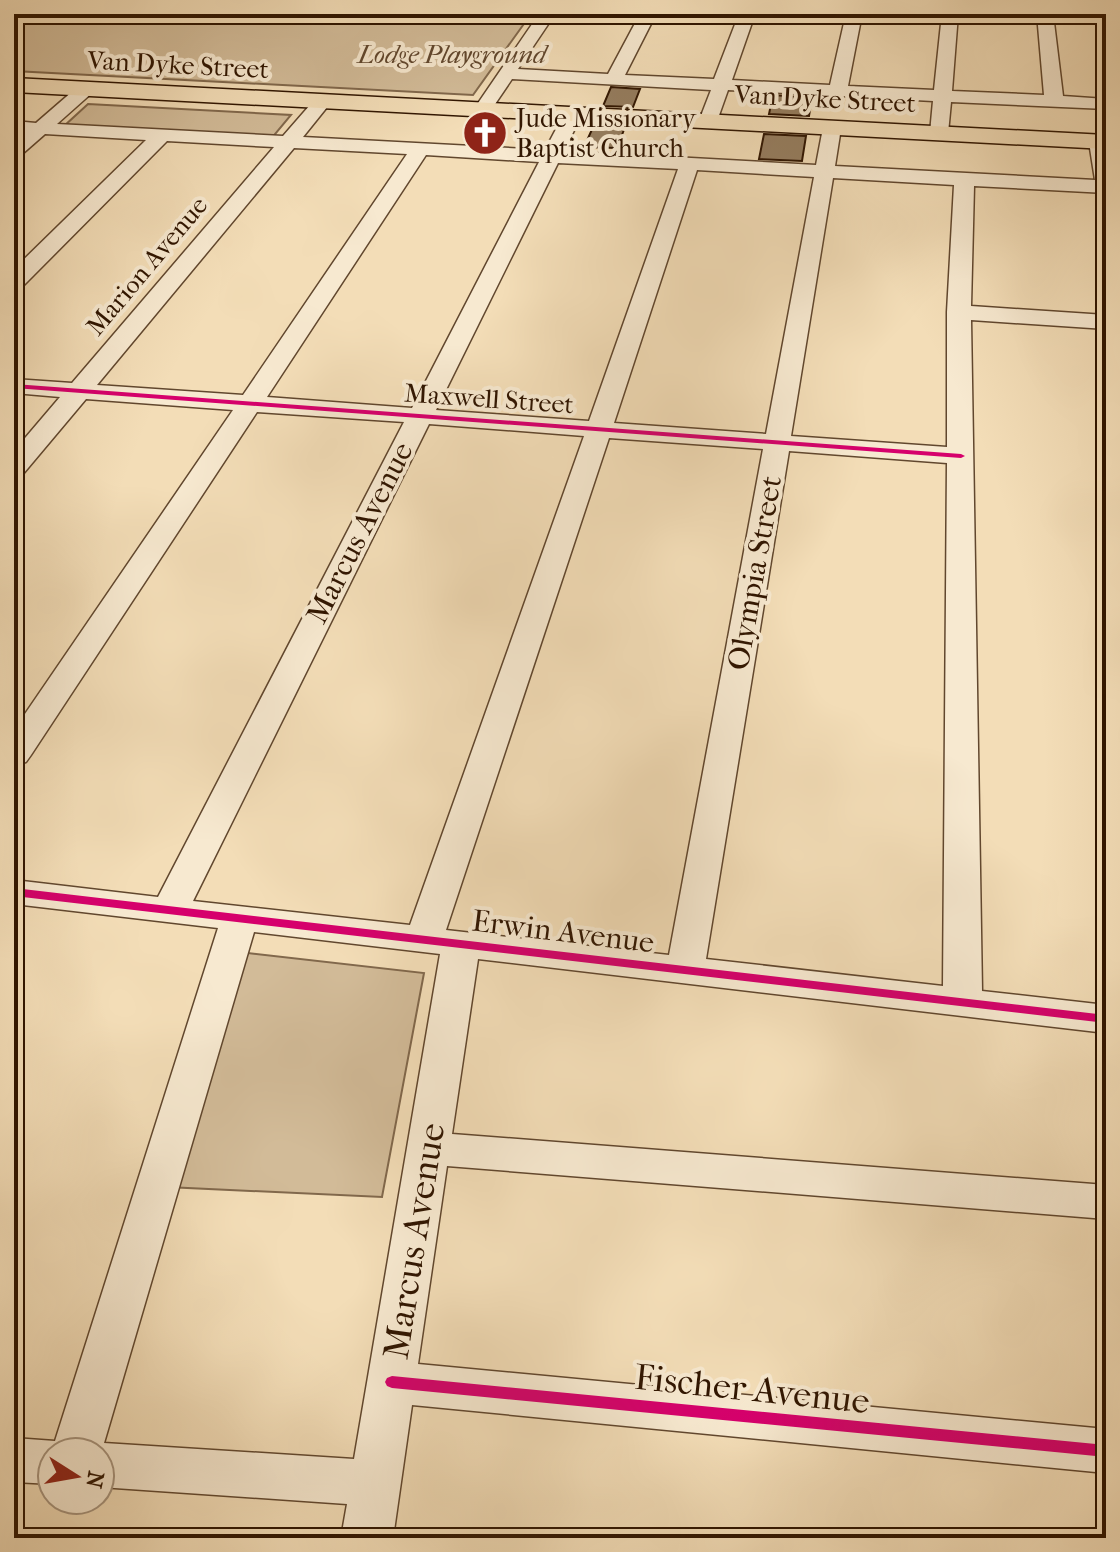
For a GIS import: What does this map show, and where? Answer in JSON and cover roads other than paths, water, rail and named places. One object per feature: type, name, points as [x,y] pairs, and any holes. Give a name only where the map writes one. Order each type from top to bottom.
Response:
[{"type":"main road","name":"Van Dyke Street","points":[[14,85],[1103,142]]},
{"type":"street","points":[[483,109],[547,14]]},
{"type":"street","points":[[614,79],[648,14]]},
{"type":"street","points":[[708,121],[747,14]]},
{"type":"street","points":[[838,90],[854,14]]},
{"type":"street","points":[[939,133],[950,14]]},
{"type":"street","points":[[1045,14],[1054,101]]},
{"type":"street","points":[[507,74],[1106,104]]},
{"type":"street","points":[[530,86],[594,89],[579,114]]},
{"type":"street","points":[[14,151],[87,88]]},
{"type":"street","name":"Marion Avenue","points":[[14,468],[323,101]]},
{"type":"street","name":"Marcus Avenue","points":[[170,910],[552,156],[579,114]]},
{"type":"street","points":[[14,127],[1106,185],[1103,142]]},
{"type":"street","name":"Olympia Street","points":[[685,971],[832,128]]},
{"type":"street","points":[[14,282],[162,135]]},
{"type":"street","points":[[14,755],[421,148]]},
{"type":"street","name":"Marcus Avenue","points":[[367,1538],[429,1148],[442,942],[599,429],[690,163]]},
{"type":"street","points":[[963,1003],[959,312],[964,178]]},
{"type":"street","points":[[959,312],[1106,322]]},
{"type":"street","name":"Maxwell Street","points":[[14,386],[961,456]]},
{"type":"street","name":"Erwin Avenue","points":[[19,902],[170,910],[1106,1019]]},
{"type":"street","points":[[81,1436],[240,918]]},
{"type":"street","points":[[429,1148],[1106,1202]]},
{"type":"street","name":"Fischer Avenue","points":[[392,1382],[1106,1451]]},
{"type":"street","points":[[14,1460],[36,1461]]},
{"type":"street","points":[[116,1466],[376,1483]]},
{"type":"place","name":"Jude Missionary Baptist Church","points":[[485,133]]},
{"type":"park label","name":"Lodge Playground","points":[[452,54]]}]
